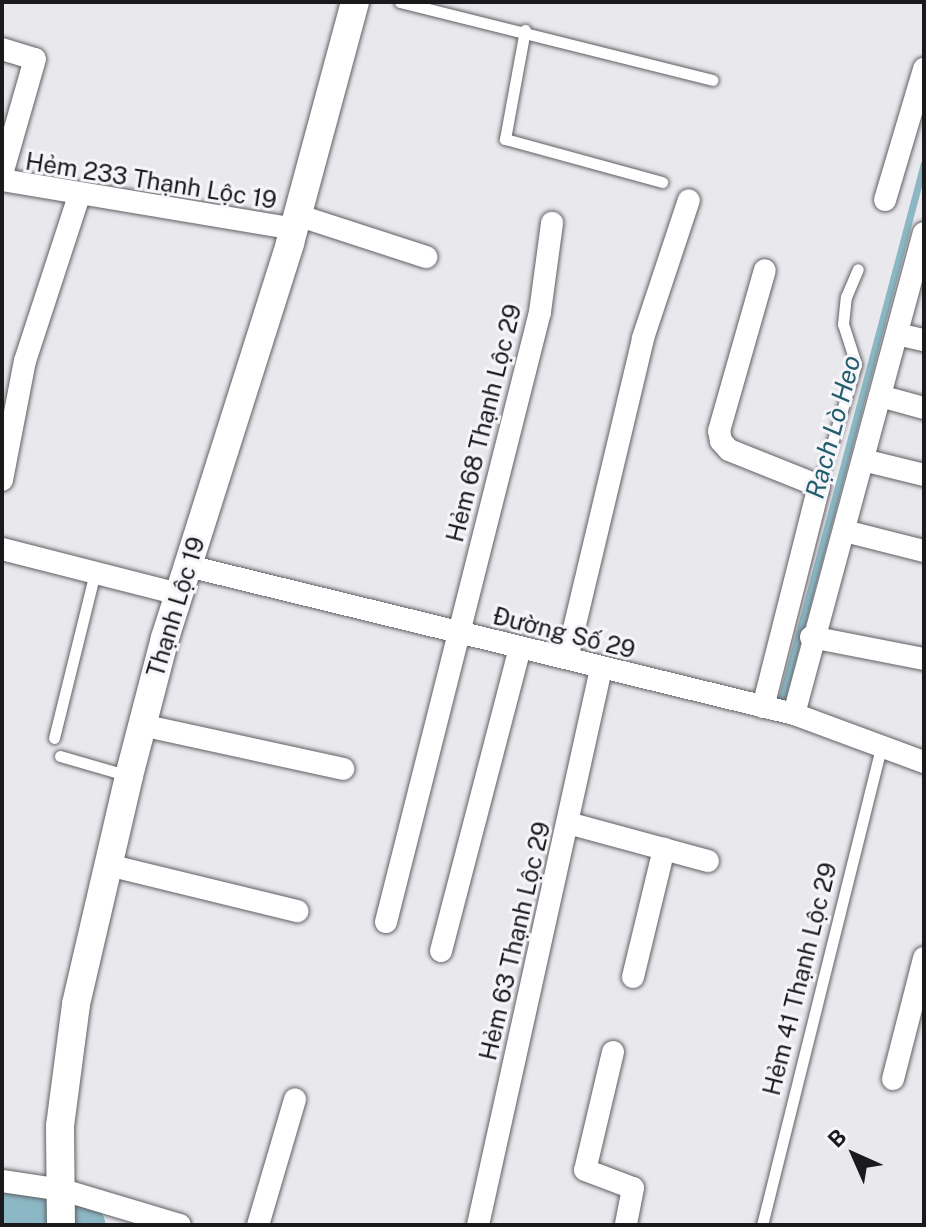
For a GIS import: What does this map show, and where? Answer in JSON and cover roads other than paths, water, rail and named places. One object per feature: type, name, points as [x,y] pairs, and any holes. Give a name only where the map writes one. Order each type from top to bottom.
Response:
[{"type":"street","name":"Thạnh Lộc 19","points":[[62,1204],[60,1126],[76,1004],[129,776],[179,594],[295,222],[355,2]]},
{"type":"street","points":[[2,49],[35,59],[2,174]]},
{"type":"street","points":[[885,200],[924,69]]},
{"type":"street","name":"Hẻm 233 Thạnh Lộc 19","points":[[2,180],[79,196],[295,222],[426,257]]},
{"type":"street","points":[[2,480],[25,361],[79,196]]},
{"type":"street","points":[[567,658],[643,338],[689,200]]},
{"type":"street","name":"Hẻm 68 Thạnh Lộc 29","points":[[386,922],[540,312],[552,223]]},
{"type":"street","points":[[794,714],[811,637],[845,531],[924,233]]},
{"type":"street","points":[[763,707],[819,486],[729,450],[721,441],[719,431],[765,270]]},
{"type":"street","points":[[897,334],[924,340]]},
{"type":"street","points":[[880,396],[924,408]]},
{"type":"street","points":[[863,460],[924,475]]},
{"type":"street","points":[[845,531],[924,551]]},
{"type":"street","points":[[2,549],[179,594]]},
{"type":"street","name":"Đường Số 29","points":[[188,566],[794,714],[924,762]]},
{"type":"street","points":[[811,637],[924,659]]},
{"type":"street","points":[[441,951],[520,648]]},
{"type":"street","name":"Hẻm 63 Thạnh Lộc 29","points":[[478,1225],[601,669]]},
{"type":"street","points":[[142,725],[343,769]]},
{"type":"street","points":[[568,823],[708,861]]},
{"type":"street","points":[[633,977],[664,849]]},
{"type":"street","points":[[108,865],[297,911]]},
{"type":"street","points":[[893,1079],[924,958]]},
{"type":"street","points":[[613,1052],[585,1170],[633,1188],[626,1225]]},
{"type":"street","points":[[258,1225],[295,1099]]},
{"type":"street","points":[[2,1181],[62,1204],[180,1225]]},
{"type":"lane","points":[[400,2],[525,30],[712,80]]},
{"type":"lane","points":[[525,30],[505,139],[662,182]]},
{"type":"lane","points":[[819,486],[856,364],[843,324],[858,269]]},
{"type":"lane","points":[[54,738],[95,572]]},
{"type":"lane","name":"Hẻm 41 Thạnh Lộc 29","points":[[762,1225],[882,744]]},
{"type":"lane","points":[[60,756],[129,776]]},
{"type":"waterway","name":"Rạch Lò Heo","points":[[781,701],[924,163]]},
{"type":"waterway","points":[[2,1209],[85,1225]]}]
